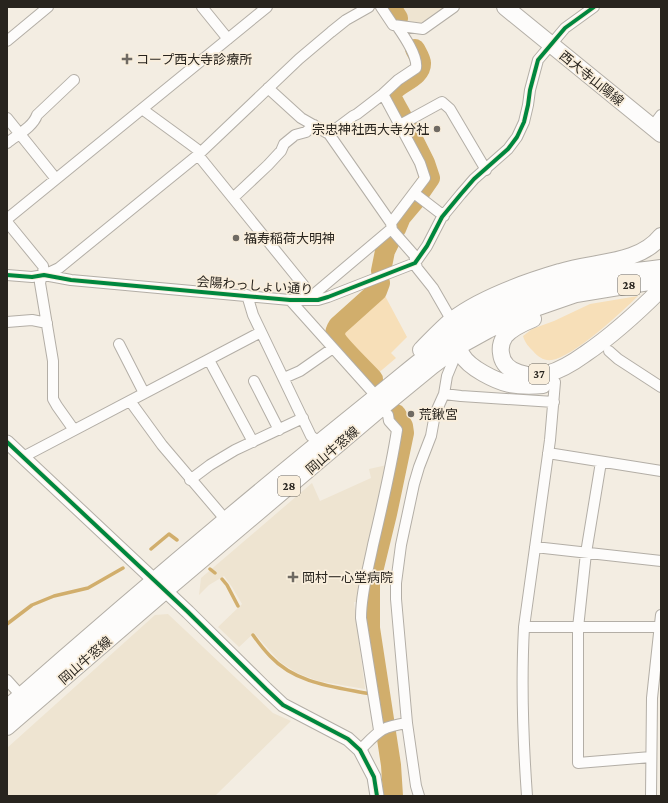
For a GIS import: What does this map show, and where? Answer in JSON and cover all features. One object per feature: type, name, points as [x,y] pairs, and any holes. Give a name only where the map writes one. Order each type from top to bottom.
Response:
[{"type":"main road","name":"西大寺山陽線","points":[[505,7],[551,44],[658,125]]},
{"type":"main road","points":[[377,399],[420,351],[456,334],[468,310],[498,294],[561,271],[630,257],[644,252],[661,236]]},
{"type":"main road","name":"岡山牛窓線","points":[[456,334],[488,330],[524,312],[576,294],[598,284],[661,268]]},
{"type":"main road","name":"岡山牛窓線","points":[[7,727],[26,701],[154,579],[225,519],[296,471],[319,442],[347,419],[432,366],[456,334],[500,310],[537,293],[572,282],[598,284],[661,280]]},
{"type":"main road","name":"37","points":[[576,294],[553,311],[519,325],[505,336],[500,346],[502,360],[511,370],[527,375],[547,374],[571,364],[602,343],[630,320],[661,289]]},
{"type":"main road","name":"37","points":[[456,334],[462,356],[471,365],[499,380],[510,384],[526,386],[543,385],[555,382],[575,373],[609,351],[640,324],[661,302]]},
{"type":"main road","name":"岡山牛窓線","points":[[7,708],[26,701],[166,590],[377,399]]},
{"type":"street","points":[[7,41],[48,7]]},
{"type":"street","points":[[202,7],[228,39]]},
{"type":"street","points":[[44,276],[43,266],[7,220],[267,7]]},
{"type":"street","points":[[74,430],[53,399],[53,361],[40,283],[41,279],[59,268],[198,155],[268,88],[331,32],[346,20],[369,7]]},
{"type":"street","points":[[381,7],[392,25],[423,29],[454,7]]},
{"type":"street","points":[[415,263],[427,246],[444,216],[474,179],[508,149],[517,137],[524,122],[538,60],[566,28],[594,7]]},
{"type":"street","points":[[329,134],[384,94],[398,80],[416,68],[410,47],[397,26]]},
{"type":"street","points":[[7,143],[26,128],[37,115],[74,80]]},
{"type":"street","points":[[268,88],[302,118],[329,134],[391,226],[414,255],[417,268],[433,288],[456,334],[444,394],[435,414],[431,436],[416,478],[401,545],[398,569],[396,599],[407,723],[416,786],[419,796]]},
{"type":"street","points":[[142,109],[198,150],[198,155],[305,288],[308,300],[391,226],[400,209],[425,178],[420,163],[384,94]]},
{"type":"street","points":[[400,125],[442,102],[450,109],[486,170]]},
{"type":"street","points":[[7,118],[56,179]]},
{"type":"street","points":[[233,198],[268,165],[281,151],[284,144],[295,135],[306,132],[314,125]]},
{"type":"street","points":[[414,193],[444,216]]},
{"type":"street","name":"会陽わっしょい通り","points":[[7,275],[32,277],[44,276],[70,280],[290,300],[308,300],[328,297],[415,263]]},
{"type":"street","points":[[247,295],[253,315],[311,436],[319,442]]},
{"type":"street","points":[[290,300],[377,399],[388,415],[389,421],[398,430],[392,464],[364,583],[361,610],[361,618],[371,675],[383,728]]},
{"type":"street","points":[[7,322],[32,320],[47,323]]},
{"type":"street","points":[[24,457],[261,332]]},
{"type":"street","points":[[119,344],[144,393]]},
{"type":"street","points":[[284,378],[300,371],[333,348]]},
{"type":"street","points":[[609,351],[618,360],[661,387]]},
{"type":"street","points":[[209,360],[253,442]]},
{"type":"street","points":[[254,381],[279,430]]},
{"type":"street","points":[[527,796],[523,716],[522,653],[524,627],[548,453],[555,382]]},
{"type":"street","points":[[444,394],[554,402]]},
{"type":"street","points":[[130,401],[190,480],[225,519]]},
{"type":"street","points":[[190,480],[210,465],[235,450],[303,418]]},
{"type":"street","points":[[7,442],[166,590],[283,705],[348,739],[360,750],[374,777],[377,796]]},
{"type":"street","points":[[548,453],[661,471]]},
{"type":"street","points":[[601,462],[586,553],[578,628],[578,763],[651,757]]},
{"type":"street","points":[[535,547],[661,561]]},
{"type":"street","points":[[651,796],[652,698],[661,615]]},
{"type":"street","points":[[524,627],[659,627]]},
{"type":"street","points":[[7,680],[26,701]]},
{"type":"street","points":[[360,750],[383,728],[407,723]]},
{"type":"shaded area","points":[[396,7],[449,7],[422,25],[406,22]]},
{"type":"shaded area","points":[[383,292],[407,337],[391,353],[396,358],[376,375],[340,337]]},
{"type":"shaded area","points":[[638,296],[597,333],[561,357],[552,360],[541,358],[530,348],[523,336],[532,329],[554,321],[590,304]]},
{"type":"shaded area","name":"岡村一心堂病院","points":[[387,465],[362,574],[358,602],[354,602],[365,689],[318,681],[297,673],[280,662],[254,633],[239,647],[218,627],[242,604],[224,576],[209,585],[199,595],[201,578],[312,483],[320,501],[371,478],[369,469]]},
{"type":"shaded area","points":[[168,614],[273,713],[291,721],[215,796],[7,796],[7,748],[155,615]]},
{"type":"waterway","points":[[391,7],[398,18]]},
{"type":"waterway","points":[[403,119],[392,97],[396,89],[417,74],[420,69],[421,61],[415,49]]},
{"type":"waterway","points":[[406,125],[425,163],[430,178],[419,194]]},
{"type":"waterway","points":[[396,229],[401,217],[417,198]]},
{"type":"waterway","points":[[381,271],[385,251],[392,237]]},
{"type":"waterway","points":[[373,379],[340,344],[335,334],[338,326],[377,291],[380,283]]},
{"type":"waterway","points":[[393,796],[391,765],[370,628],[370,584],[387,514],[404,433],[403,426],[396,414]]},
{"type":"waterway","points":[[151,549],[169,534],[177,540]]},
{"type":"waterway","points":[[7,624],[32,605],[54,596],[88,588],[123,568]]},
{"type":"waterway","points":[[210,569],[215,573]]},
{"type":"waterway","points":[[222,579],[227,585],[238,606]]},
{"type":"waterway","points":[[253,635],[270,656],[292,673],[317,683],[370,694]]},
{"type":"cycle path","points":[[7,275],[32,277],[44,275],[71,280],[290,300],[318,300],[415,263],[427,246],[442,217],[474,179],[508,149],[517,137],[524,122],[538,60],[565,28],[594,7]]},
{"type":"cycle path","points":[[7,442],[188,612],[283,705],[348,739],[360,750],[374,777],[377,796]]},
{"type":"place","name":"コープ西大寺診療所","points":[[127,59]]},
{"type":"place","name":"宗忠神社西大寺分社","points":[[437,129]]},
{"type":"place","name":"福寿稲荷大明神","points":[[236,238]]},
{"type":"place","name":"荒鍬宮","points":[[411,414]]},
{"type":"place","name":"岡村一心堂病院","points":[[293,577]]}]
